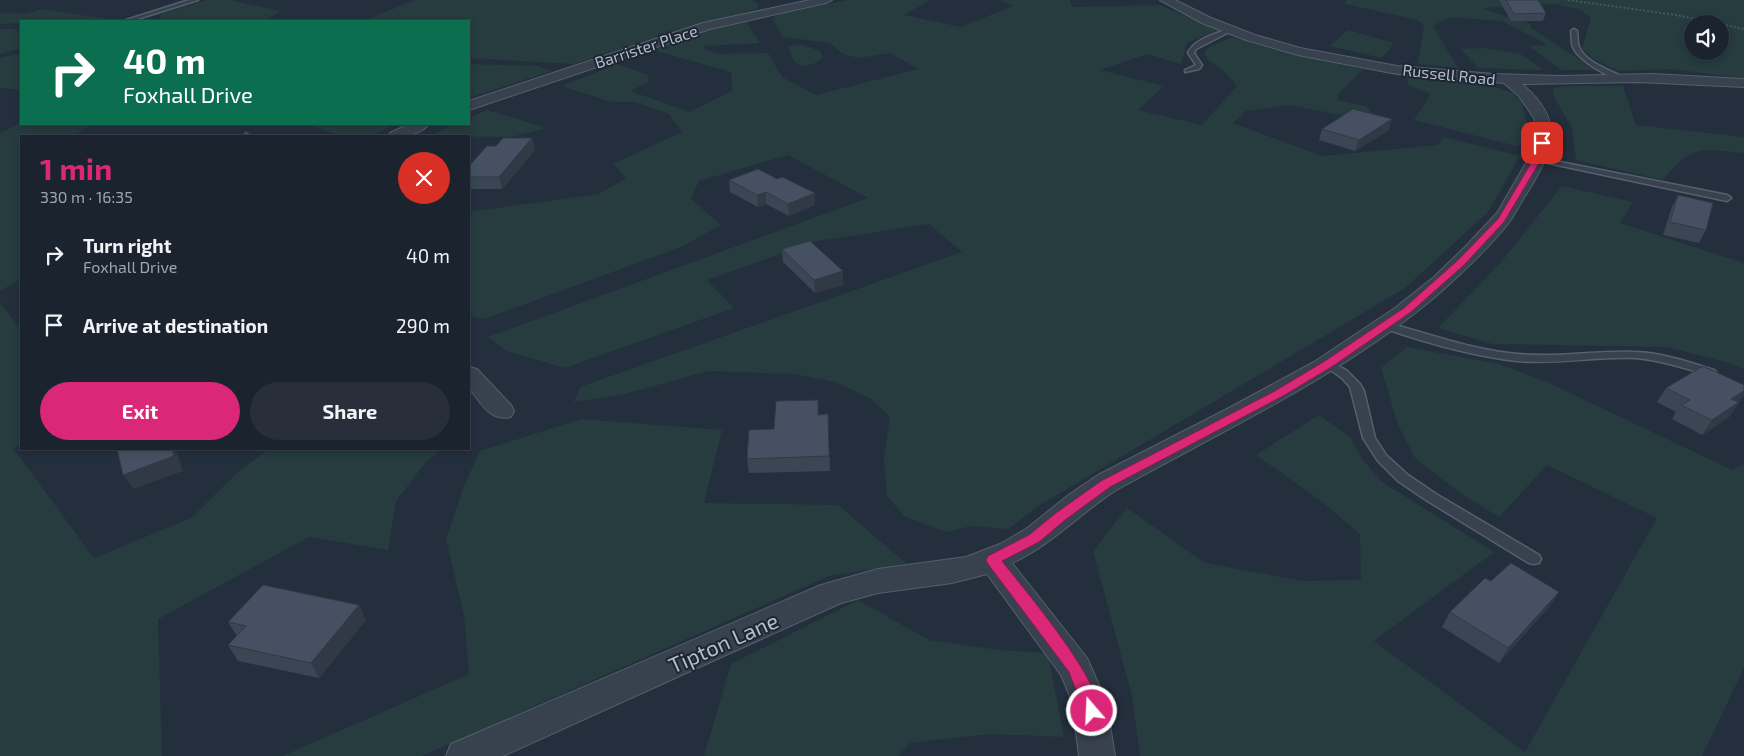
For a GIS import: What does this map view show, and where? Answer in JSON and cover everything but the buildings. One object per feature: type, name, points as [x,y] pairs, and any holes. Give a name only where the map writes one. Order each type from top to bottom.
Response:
[{"type":"street","name":"Barrister Place","points":[[470,106],[707,26],[826,0]]},
{"type":"street","name":"Russell Road","points":[[1166,0],[1202,19],[1230,30],[1297,50],[1356,62],[1427,72],[1508,79],[1620,78],[1744,83]]},
{"type":"street","name":"Tipton Lane","points":[[464,756],[832,594],[878,582],[951,572],[993,560],[1034,538],[1106,484],[1279,393],[1329,364],[1408,310],[1461,263],[1501,220],[1538,158],[1545,131],[1544,121],[1530,98],[1508,79]]},
{"type":"street","points":[[398,135],[419,125]]},
{"type":"street","points":[[470,375],[502,411]]},
{"type":"street","points":[[993,560],[1075,668],[1090,700],[1097,756]]},
{"type":"lane","points":[[129,20],[195,0]]},
{"type":"lane","points":[[1187,71],[1198,68],[1199,65],[1191,53],[1193,48],[1214,36],[1230,30]]},
{"type":"lane","points":[[1574,31],[1576,46],[1579,51],[1588,60],[1620,78]]},
{"type":"lane","points":[[1538,158],[1727,198]]},
{"type":"lane","points":[[1387,326],[1461,348],[1505,356],[1567,360],[1625,354],[1674,361],[1710,372]]},
{"type":"lane","points":[[1329,364],[1344,373],[1355,384],[1369,438],[1382,458],[1403,478],[1534,559]]},
{"type":"path","points":[[1568,0],[1676,15],[1744,29]]},
{"type":"green space","points":[[207,0],[229,0],[281,11],[266,20],[158,20],[161,14]]},
{"type":"green space","points":[[415,0],[753,0],[759,5],[757,9],[682,29],[574,64],[470,58],[470,20],[365,20]]},
{"type":"green space","points":[[847,0],[930,0],[904,15],[961,27],[1013,6],[999,0],[1070,0],[1072,7],[1160,5],[1218,30],[1187,43],[1181,64],[1147,54],[1100,70],[1164,86],[1138,110],[1202,125],[1237,86],[1225,72],[1208,60],[1204,53],[1209,47],[1232,37],[1290,53],[1363,69],[1338,94],[1338,100],[1366,106],[1372,113],[1341,115],[1288,105],[1246,111],[1233,123],[1322,156],[1438,145],[1444,137],[1520,156],[1488,212],[1405,288],[1035,508],[1009,529],[971,526],[946,532],[904,516],[887,496],[884,458],[890,417],[870,398],[835,382],[794,374],[708,371],[625,394],[574,402],[580,387],[962,252],[929,224],[817,241],[707,280],[734,308],[565,368],[507,351],[488,337],[868,198],[788,155],[699,181],[691,199],[721,225],[681,247],[484,319],[470,316],[470,212],[599,194],[626,178],[613,164],[682,132],[669,114],[635,102],[611,102],[562,86],[617,64],[648,75],[649,82],[630,91],[690,112],[732,91],[731,72],[653,50],[721,26],[745,20],[760,43],[704,46],[705,50],[717,54],[768,53],[782,77],[816,95],[919,69],[890,53],[859,58],[843,54],[830,43],[783,37],[772,18],[780,14]]},
{"type":"green space","points":[[1346,0],[1744,0],[1744,78],[1670,69],[1618,71],[1595,60],[1582,49],[1591,18],[1581,10],[1554,4],[1483,8],[1531,24],[1530,27],[1595,70],[1561,70],[1529,46],[1548,45],[1502,21],[1450,17],[1433,26],[1458,68],[1418,64],[1424,25],[1417,20],[1345,4]]},
{"type":"green space","points":[[42,9],[115,20],[20,20],[20,23],[0,24],[0,13],[26,14]]},
{"type":"green space","points":[[0,29],[15,29],[20,32],[20,48],[0,54]]},
{"type":"green space","points":[[1348,30],[1394,43],[1382,58],[1329,46]]},
{"type":"green space","points":[[803,45],[820,51],[823,57],[809,65],[797,64],[788,46]]},
{"type":"green space","points":[[1484,48],[1520,54],[1544,70],[1478,68],[1461,49]]},
{"type":"green space","points":[[20,53],[20,90],[0,88],[0,58]]},
{"type":"green space","points":[[470,64],[538,66],[551,71],[470,98]]},
{"type":"green space","points":[[1407,74],[1467,80],[1487,84],[1513,93],[1521,101],[1528,126],[1520,147],[1414,120],[1431,94],[1408,85]]},
{"type":"green space","points":[[1564,86],[1623,86],[1636,125],[1744,137],[1744,153],[1717,150],[1698,152],[1682,160],[1663,180],[1576,160],[1572,128],[1553,95],[1553,88]]},
{"type":"green space","points":[[487,110],[547,128],[511,137],[433,135],[452,125],[470,125],[470,118]]},
{"type":"green space","points":[[20,123],[20,125],[91,125],[75,135],[20,135],[20,280],[0,291],[0,133]]},
{"type":"green space","points":[[307,125],[395,125],[370,135],[335,134]]},
{"type":"green space","points":[[1562,186],[1633,202],[1620,223],[1744,263],[1744,369],[1729,363],[1667,347],[1492,344],[1438,328],[1502,261]]},
{"type":"green space","points":[[0,303],[20,330],[20,445],[13,448],[94,558],[191,518],[238,472],[268,450],[440,450],[426,462],[396,501],[388,550],[309,537],[158,619],[162,756],[0,756]]},
{"type":"green space","points":[[1407,347],[1499,364],[1547,382],[1732,470],[1744,464],[1744,668],[1702,756],[1140,756],[1132,696],[1093,551],[1127,508],[1205,563],[1303,581],[1361,580],[1360,534],[1320,500],[1256,455],[1319,415],[1350,437],[1363,460],[1382,482],[1494,552],[1374,641],[1525,752],[1657,518],[1547,465],[1499,517],[1460,493],[1415,458],[1398,425],[1381,368]]},
{"type":"green space","points":[[581,419],[722,430],[704,503],[838,505],[907,564],[829,576],[422,756],[283,756],[469,674],[464,616],[446,539],[463,488],[480,451]]},
{"type":"green space","points":[[858,600],[929,640],[1000,650],[1048,653],[1064,737],[990,734],[910,743],[898,756],[704,756],[731,664]]},
{"type":"route","points":[[1092,711],[1090,700],[1075,668],[993,560],[1034,538],[1106,484],[1279,393],[1329,364],[1387,326],[1461,263],[1501,220],[1540,155],[1542,143]]}]
